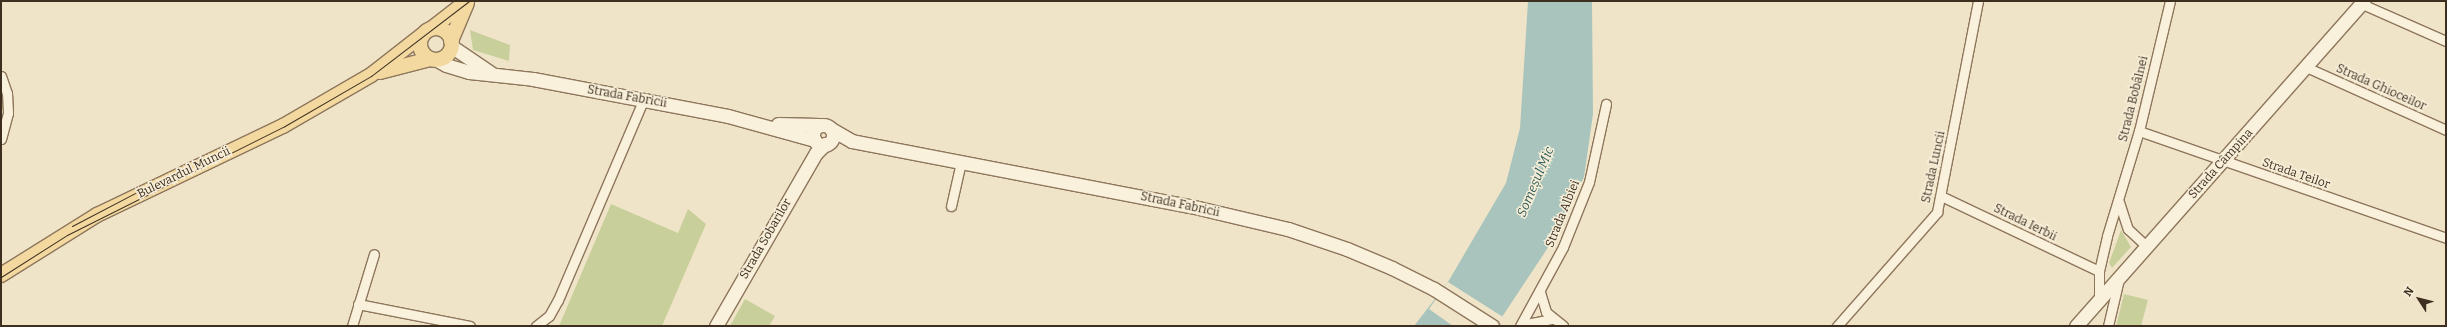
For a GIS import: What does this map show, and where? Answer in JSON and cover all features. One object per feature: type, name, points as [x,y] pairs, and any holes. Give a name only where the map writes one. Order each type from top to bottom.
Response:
[{"type":"main road","name":"Bulevardul Muncii","points":[[1,275],[97,215],[282,126],[371,75],[468,1]]},
{"type":"main road","name":"Bulevardul Muncii","points":[[451,43],[468,1]]},
{"type":"main road","name":"Strada Câmpina","points":[[2083,323],[2099,300],[2119,277],[2223,162],[2363,2]]},
{"type":"main road","points":[[427,32],[446,32],[451,43],[445,56],[434,59],[421,50],[427,32]]},
{"type":"main road","name":"Strada Fabricii","points":[[451,43],[490,73]]},
{"type":"main road","name":"Bulevardul Muncii","points":[[371,75],[434,59]]},
{"type":"main road","name":"Strada Fabricii","points":[[434,59],[446,65],[469,72],[490,73],[643,100],[762,124],[821,145],[848,140]]},
{"type":"main road","name":"Strada Fabricii","points":[[762,124],[825,127],[848,140],[1259,222],[1347,249],[1392,268],[1434,289],[1492,326]]},
{"type":"main road","name":"Strada Sobarilor","points":[[716,326],[821,145],[832,138],[825,127]]},
{"type":"street","name":"Strada Luncii","points":[[1837,326],[1933,218],[1941,196],[1978,1]]},
{"type":"street","name":"Strada Bobâlnei","points":[[2099,300],[2099,271],[2107,236],[2119,202],[2139,131],[2170,1]]},
{"type":"street","points":[[2363,2],[2446,41]]},
{"type":"street","name":"Strada Ghioceilor","points":[[2306,67],[2446,130]]},
{"type":"street","points":[[1,76],[6,92],[8,113],[1,139]]},
{"type":"street","points":[[536,326],[549,316],[558,300],[643,100]]},
{"type":"street","name":"Strada Albiei","points":[[1520,325],[1540,292],[1563,247],[1589,182],[1606,104]]},
{"type":"street","name":"Strada Teilor","points":[[2139,131],[2223,162],[2446,238]]},
{"type":"street","points":[[951,206],[961,162]]},
{"type":"street","name":"Strada Ierbii","points":[[1941,196],[2099,271]]},
{"type":"street","points":[[2119,202],[2128,229],[2147,247]]},
{"type":"street","points":[[352,326],[374,254]]},
{"type":"street","points":[[2108,326],[2119,277]]},
{"type":"street","points":[[1540,292],[1544,306],[1552,319],[1563,326]]},
{"type":"street","points":[[358,304],[470,326]]},
{"type":"street","points":[[1520,325],[1552,319]]},
{"type":"green space","points":[[470,30],[510,45],[509,61],[473,50]]},
{"type":"green space","points":[[611,204],[678,233],[688,209],[706,224],[662,326],[559,326]]},
{"type":"green space","points":[[2121,230],[2131,247],[2112,268],[2109,263]]},
{"type":"green space","points":[[2124,294],[2148,300],[2141,326],[2116,326]]},
{"type":"green space","points":[[745,299],[775,316],[769,326],[730,326]]},
{"type":"water","name":"Someșul Mic","points":[[1528,1],[1592,1],[1593,114],[1584,177],[1547,249],[1496,326],[1414,326],[1448,282],[1506,183],[1520,128]]},
{"type":"pier","points":[[1448,282],[1503,317],[1496,326],[1453,326],[1429,309]]},
{"type":"tram line","points":[[1,277],[67,235],[283,127],[371,76],[469,1]]},
{"type":"tram line","points":[[72,226],[141,190]]}]
